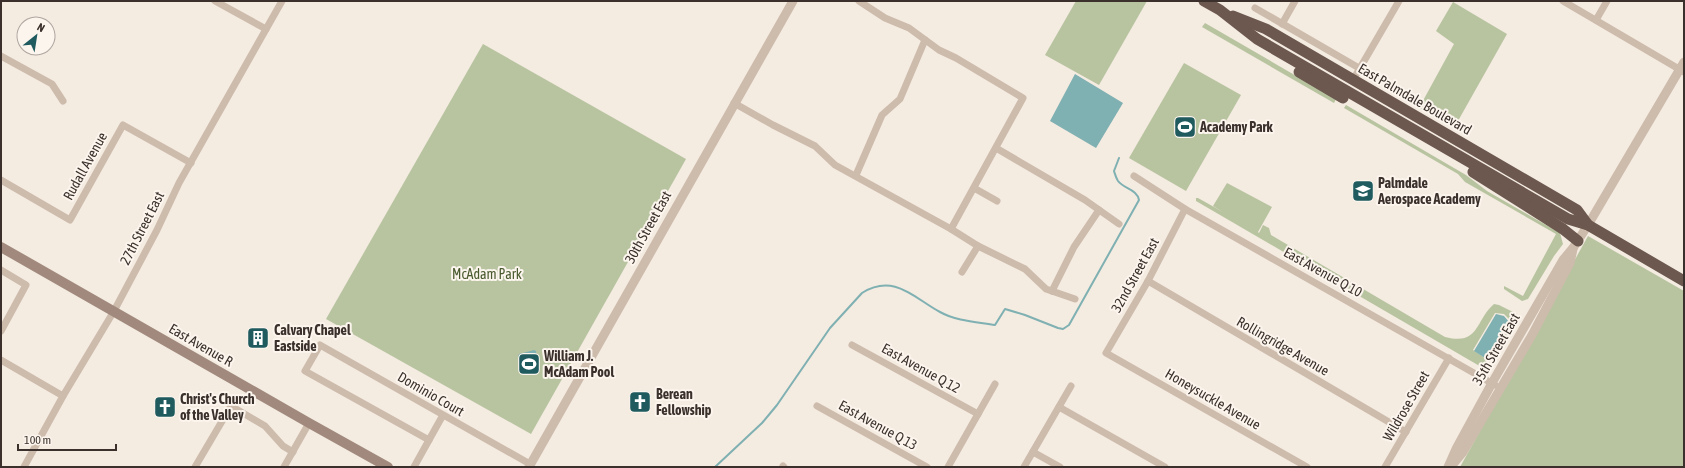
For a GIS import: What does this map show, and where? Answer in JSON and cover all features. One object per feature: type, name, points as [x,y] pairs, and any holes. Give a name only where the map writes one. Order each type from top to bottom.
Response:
[{"type":"highway","name":"East Palmdale Boulevard","points":[[1204,1],[1220,10],[1266,29],[1577,210],[1588,224]]},
{"type":"highway","name":"East Palmdale Boulevard","points":[[1220,10],[1261,41],[1568,219],[1588,224],[1684,282]]},
{"type":"highway","points":[[1261,41],[1273,55],[1282,62],[1343,98]]},
{"type":"highway","points":[[1442,146],[1454,160],[1562,229],[1575,244]]},
{"type":"main road","name":"East Avenue R","points":[[1,247],[114,310],[308,423],[388,467]]},
{"type":"street","points":[[215,1],[266,29]]},
{"type":"street","name":"27th Street East","points":[[24,467],[63,396],[114,310],[157,230],[179,183],[282,1]]},
{"type":"street","name":"30th Street East","points":[[529,466],[793,1]]},
{"type":"street","points":[[859,1],[885,18],[909,28],[925,40],[1023,98],[951,229]]},
{"type":"street","points":[[1282,24],[1295,1]]},
{"type":"street","points":[[1353,80],[1398,1]]},
{"type":"street","points":[[1563,1],[1683,68]]},
{"type":"street","points":[[1596,20],[1606,1]]},
{"type":"street","points":[[1255,8],[1359,68]]},
{"type":"street","points":[[856,175],[882,115],[900,99],[925,40]]},
{"type":"street","points":[[1,56],[52,84],[63,101]]},
{"type":"street","name":"35th Street East","points":[[1451,467],[1463,452],[1531,316],[1563,260],[1588,224],[1683,68]]},
{"type":"street","points":[[734,103],[815,146],[835,165],[856,175],[978,246],[1025,269],[1046,289],[1075,299]]},
{"type":"street","name":"Rudall Avenue","points":[[1,180],[70,220],[123,125],[191,163]]},
{"type":"street","points":[[996,148],[1099,210],[1119,224]]},
{"type":"street","name":"East Avenue Q 10","points":[[1134,176],[1185,209],[1496,386]]},
{"type":"street","points":[[974,188],[997,201]]},
{"type":"street","name":"32nd Street East","points":[[1106,353],[1148,281],[1185,209]]},
{"type":"street","points":[[1052,291],[1074,247],[1099,210]]},
{"type":"street","name":"35th Street East","points":[[1448,467],[1456,449],[1496,386],[1514,366],[1570,263],[1575,244]]},
{"type":"street","points":[[962,272],[978,246]]},
{"type":"street","points":[[1,270],[26,285],[1,331]]},
{"type":"street","name":"Rollingridge Avenue","points":[[1148,281],[1406,432]]},
{"type":"street","points":[[1514,366],[1514,359],[1534,322],[1534,319],[1531,316]]},
{"type":"street","name":"Dominio Court","points":[[429,440],[304,371],[320,345],[529,466]]},
{"type":"street","name":"East Avenue Q 12","points":[[852,345],[978,414]]},
{"type":"street","name":"Honeysuckle Avenue","points":[[1106,353],[1307,467]]},
{"type":"street","name":"Wildrose Street","points":[[1385,467],[1449,358]]},
{"type":"street","points":[[1,360],[63,396]]},
{"type":"street","points":[[948,467],[995,384]]},
{"type":"street","points":[[1024,467],[1071,386]]},
{"type":"street","points":[[195,467],[231,406],[265,426],[283,446],[293,452]]},
{"type":"street","name":"East Avenue Q 13","points":[[817,406],[927,467]]},
{"type":"street","points":[[1059,407],[1165,467]]},
{"type":"street","points":[[414,467],[443,416]]},
{"type":"street","points":[[284,467],[308,423]]},
{"type":"street","points":[[1033,452],[1060,467]]},
{"type":"green space","points":[[1076,1],[1147,1],[1099,85],[1045,55]]},
{"type":"green space","points":[[1453,2],[1507,34],[1454,128],[1419,108],[1454,44],[1436,31]]},
{"type":"green space","points":[[1205,23],[1336,99],[1334,103],[1202,27]]},
{"type":"green space","name":"McAdam Park","points":[[483,44],[686,159],[531,434],[326,319]]},
{"type":"green space","name":"Academy Park","points":[[1184,63],[1241,95],[1186,191],[1129,158]]},
{"type":"green space","points":[[1346,105],[1466,175],[1487,191],[1560,233],[1563,244],[1528,299],[1522,301],[1504,289],[1504,286],[1523,296],[1556,234],[1465,182],[1458,174],[1344,108]]},
{"type":"green space","points":[[1227,183],[1272,207],[1258,232],[1259,233],[1263,225],[1269,228],[1271,235],[1445,337],[1456,339],[1465,338],[1471,335],[1476,330],[1488,310],[1494,304],[1517,314],[1517,325],[1503,344],[1493,362],[1485,363],[1483,368],[1196,201],[1196,198],[1223,212],[1213,206]],"holes":[[[1495,313],[1504,314],[1510,320],[1488,360],[1473,350]]]},
{"type":"green space","points":[[1588,236],[1684,291],[1684,467],[1460,467]]},
{"type":"water","points":[[1075,74],[1123,103],[1096,148],[1050,121]]},
{"type":"water","points":[[1496,314],[1504,316],[1509,322],[1488,360],[1474,351]]},
{"type":"water","name":"William J. McAdam Pool","points":[[534,350],[536,351],[538,372],[526,375],[518,356],[519,354]]},
{"type":"waterway","points":[[715,467],[762,423],[777,405],[830,328],[862,293],[873,288],[884,286],[903,290],[946,315],[967,321],[995,325],[1005,309],[1058,328],[1063,329],[1069,325],[1139,200],[1138,196],[1133,191],[1121,184],[1117,179],[1114,171],[1119,158]]},
{"type":"place","name":"Academy Park","points":[[1185,127]]},
{"type":"place","name":"Palmdale Aerospace Academy","points":[[1363,191]]},
{"type":"place","name":"Calvary Chapel Eastside","points":[[258,338]]},
{"type":"place","name":"William J. McAdam Pool","points":[[529,364]]},
{"type":"place","name":"Berean Fellowship","points":[[640,402]]},
{"type":"place","name":"Christ's Church of the Valley","points":[[165,407]]}]
